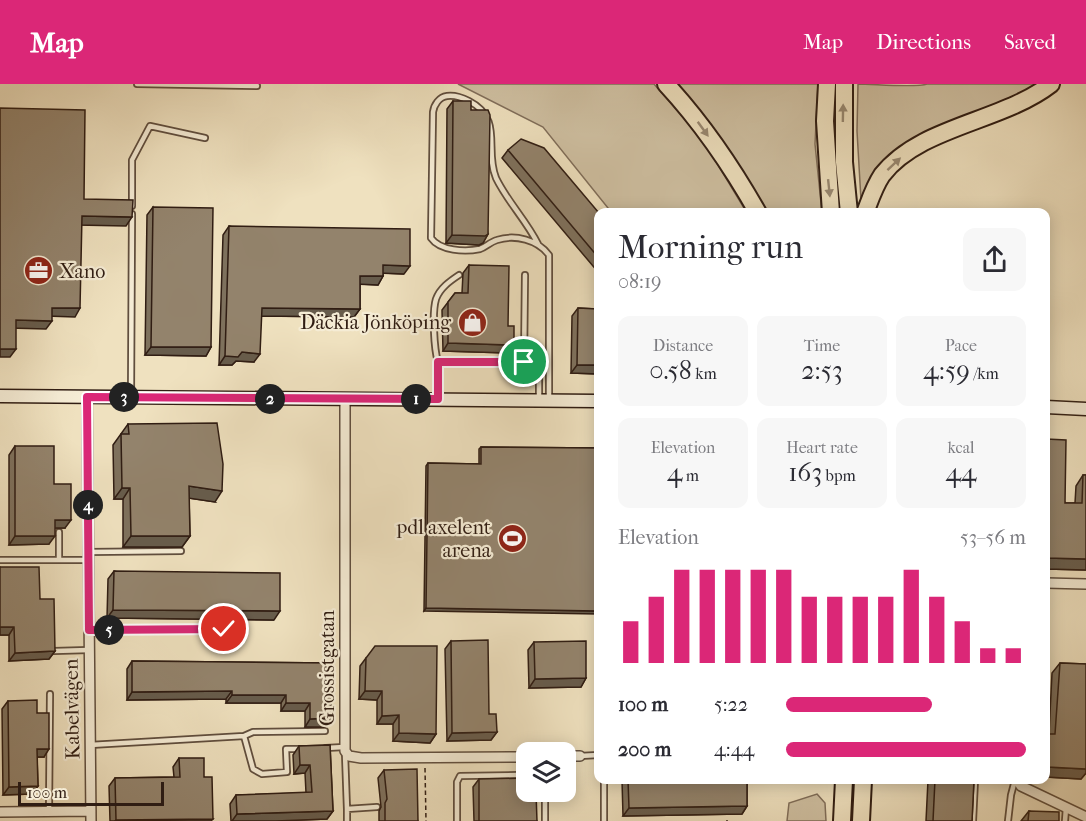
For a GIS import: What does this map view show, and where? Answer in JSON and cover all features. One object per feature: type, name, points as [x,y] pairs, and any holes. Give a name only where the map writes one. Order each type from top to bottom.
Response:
[{"type":"highway","points":[[666,84],[686,105],[736,174],[755,208]]},
{"type":"highway","points":[[827,84],[825,121],[831,208]]},
{"type":"highway","points":[[844,84],[844,162],[849,208]]},
{"type":"highway","points":[[867,208],[883,175],[912,149],[1023,102],[1052,84]]},
{"type":"highway","points":[[842,821],[844,784]]},
{"type":"highway","points":[[861,821],[863,784]]},
{"type":"street","points":[[0,396],[594,402]]},
{"type":"street","name":"Kabelvägen","points":[[87,397],[91,816]]},
{"type":"street","name":"Grossistgatan","points":[[345,400],[345,749],[354,758],[516,757]]},
{"type":"street","points":[[1050,407],[1086,409]]},
{"type":"street","points":[[1050,583],[1086,584]]},
{"type":"street","points":[[1019,784],[1086,817]]},
{"type":"street","points":[[0,812],[17,817],[49,812],[91,816]]},
{"type":"lane","points":[[137,84],[256,86]]},
{"type":"lane","points":[[538,244],[515,238],[498,239],[478,249],[443,248],[431,238],[431,129],[435,104],[446,96],[462,98],[478,107],[490,120],[492,159],[496,177],[527,222],[538,244],[549,255],[544,401]]},
{"type":"lane","points":[[131,398],[132,160],[150,126],[205,138]]},
{"type":"lane","points":[[438,399],[438,362],[435,352],[436,300],[446,284],[459,275]]},
{"type":"lane","points":[[524,362],[525,275]]},
{"type":"lane","points":[[438,362],[539,362],[544,401]]},
{"type":"lane","points":[[59,532],[59,560]]},
{"type":"lane","points":[[0,560],[59,560],[88,556],[181,551]]},
{"type":"lane","points":[[89,630],[224,629]]},
{"type":"lane","points":[[54,651],[89,650]]},
{"type":"lane","points":[[49,812],[50,694]]},
{"type":"lane","points":[[90,745],[244,736],[253,732],[325,731]]},
{"type":"lane","points":[[244,736],[253,769],[262,774],[287,772],[286,749],[309,748]]},
{"type":"lane","points":[[321,748],[345,749],[347,821]]},
{"type":"lane","points":[[580,756],[594,755]]},
{"type":"lane","points":[[457,821],[457,782],[460,776],[516,775]]},
{"type":"lane","points":[[604,784],[604,821]]},
{"type":"lane","points":[[973,821],[975,784]]},
{"type":"lane","points":[[1008,821],[1015,784]]},
{"type":"lane","points":[[545,802],[545,821]]},
{"type":"lane","points":[[347,809],[377,807]]},
{"type":"lane","points":[[1065,821],[1066,808]]},
{"type":"path","points":[[425,758],[426,821]]},
{"type":"shaded area","points":[[458,84],[654,84],[703,140],[744,208],[608,208],[543,127]]},
{"type":"shaded area","points":[[675,84],[818,84],[815,144],[821,208],[762,208]]},
{"type":"shaded area","points":[[858,84],[905,86],[1040,84],[1019,97],[934,131],[861,200],[857,131]]},
{"type":"shaded area","points":[[817,794],[825,803],[826,821],[787,821],[789,803]]},
{"type":"building","points":[[453,101],[471,101],[471,110],[488,110],[490,115],[488,234],[485,236],[452,235]]},
{"type":"building","name":"Xano","points":[[0,108],[85,110],[84,199],[133,200],[132,217],[82,216],[80,308],[52,308],[52,321],[16,320],[16,349],[0,349]]},
{"type":"building","points":[[521,139],[544,148],[595,208],[594,252],[508,150]]},
{"type":"building","points":[[153,207],[213,208],[211,347],[151,347]]},
{"type":"building","points":[[229,226],[410,229],[410,266],[383,265],[383,276],[360,276],[360,309],[262,308],[260,354],[242,352],[238,357],[225,356]]},
{"type":"building","name":"Däckia Jönköping","points":[[469,265],[509,266],[508,326],[514,326],[514,345],[448,343],[448,302],[455,293],[468,293]]},
{"type":"building","points":[[578,308],[594,309],[594,365],[577,365]]},
{"type":"building","points":[[217,423],[223,464],[222,491],[189,486],[190,536],[131,536],[130,488],[122,488],[121,434],[129,434],[128,424]]},
{"type":"building","points":[[1050,439],[1066,440],[1065,503],[1082,503],[1083,475],[1086,475],[1086,559],[1050,558]]},
{"type":"building","points":[[15,446],[54,446],[54,484],[71,484],[71,520],[55,520],[55,536],[15,536]]},
{"type":"building","name":"pdl axelent arena","points":[[481,447],[594,448],[594,611],[426,608],[428,463],[481,464]]},
{"type":"building","points":[[0,567],[39,567],[40,599],[54,599],[55,651],[15,653],[14,627],[0,627]]},
{"type":"building","points":[[114,571],[280,573],[280,611],[113,610]]},
{"type":"building","points":[[488,640],[489,714],[496,714],[497,732],[452,733],[451,641]]},
{"type":"building","points":[[586,641],[586,678],[535,679],[534,642]]},
{"type":"building","points":[[375,646],[437,646],[436,734],[399,733],[399,715],[382,716],[382,691],[365,691],[366,658]]},
{"type":"building","points":[[132,661],[331,663],[331,718],[310,719],[310,703],[286,703],[286,695],[232,695],[232,691],[132,692]]},
{"type":"building","points":[[1060,663],[1086,664],[1086,769],[1050,767],[1050,734],[1055,734]]},
{"type":"building","points":[[37,700],[37,713],[49,713],[49,749],[37,749],[38,786],[9,787],[8,701]]},
{"type":"building","points":[[330,745],[333,811],[237,814],[236,795],[312,792],[310,765],[300,765],[299,746]]},
{"type":"building","points":[[179,758],[204,758],[204,777],[212,777],[213,819],[116,820],[115,778],[180,777]]},
{"type":"building","points":[[417,769],[418,821],[385,821],[387,799],[384,770]]},
{"type":"building","points":[[516,778],[516,802],[536,802],[537,821],[479,821],[479,779]]},
{"type":"building","points":[[628,784],[747,784],[747,806],[629,808]]},
{"type":"building","points":[[935,784],[974,784],[972,821],[933,821]]},
{"type":"building","points":[[1029,811],[1059,812],[1059,821],[1028,821]]},
{"type":"place","name":"Xano","points":[[38,271]]},
{"type":"place","name":"Däckia Jönköping","points":[[472,322]]},
{"type":"place","name":"pdl axelent arena","points":[[512,539]]},
{"type":"route","points":[[224,629],[89,630],[87,397],[438,399],[438,362],[524,362]]}]
